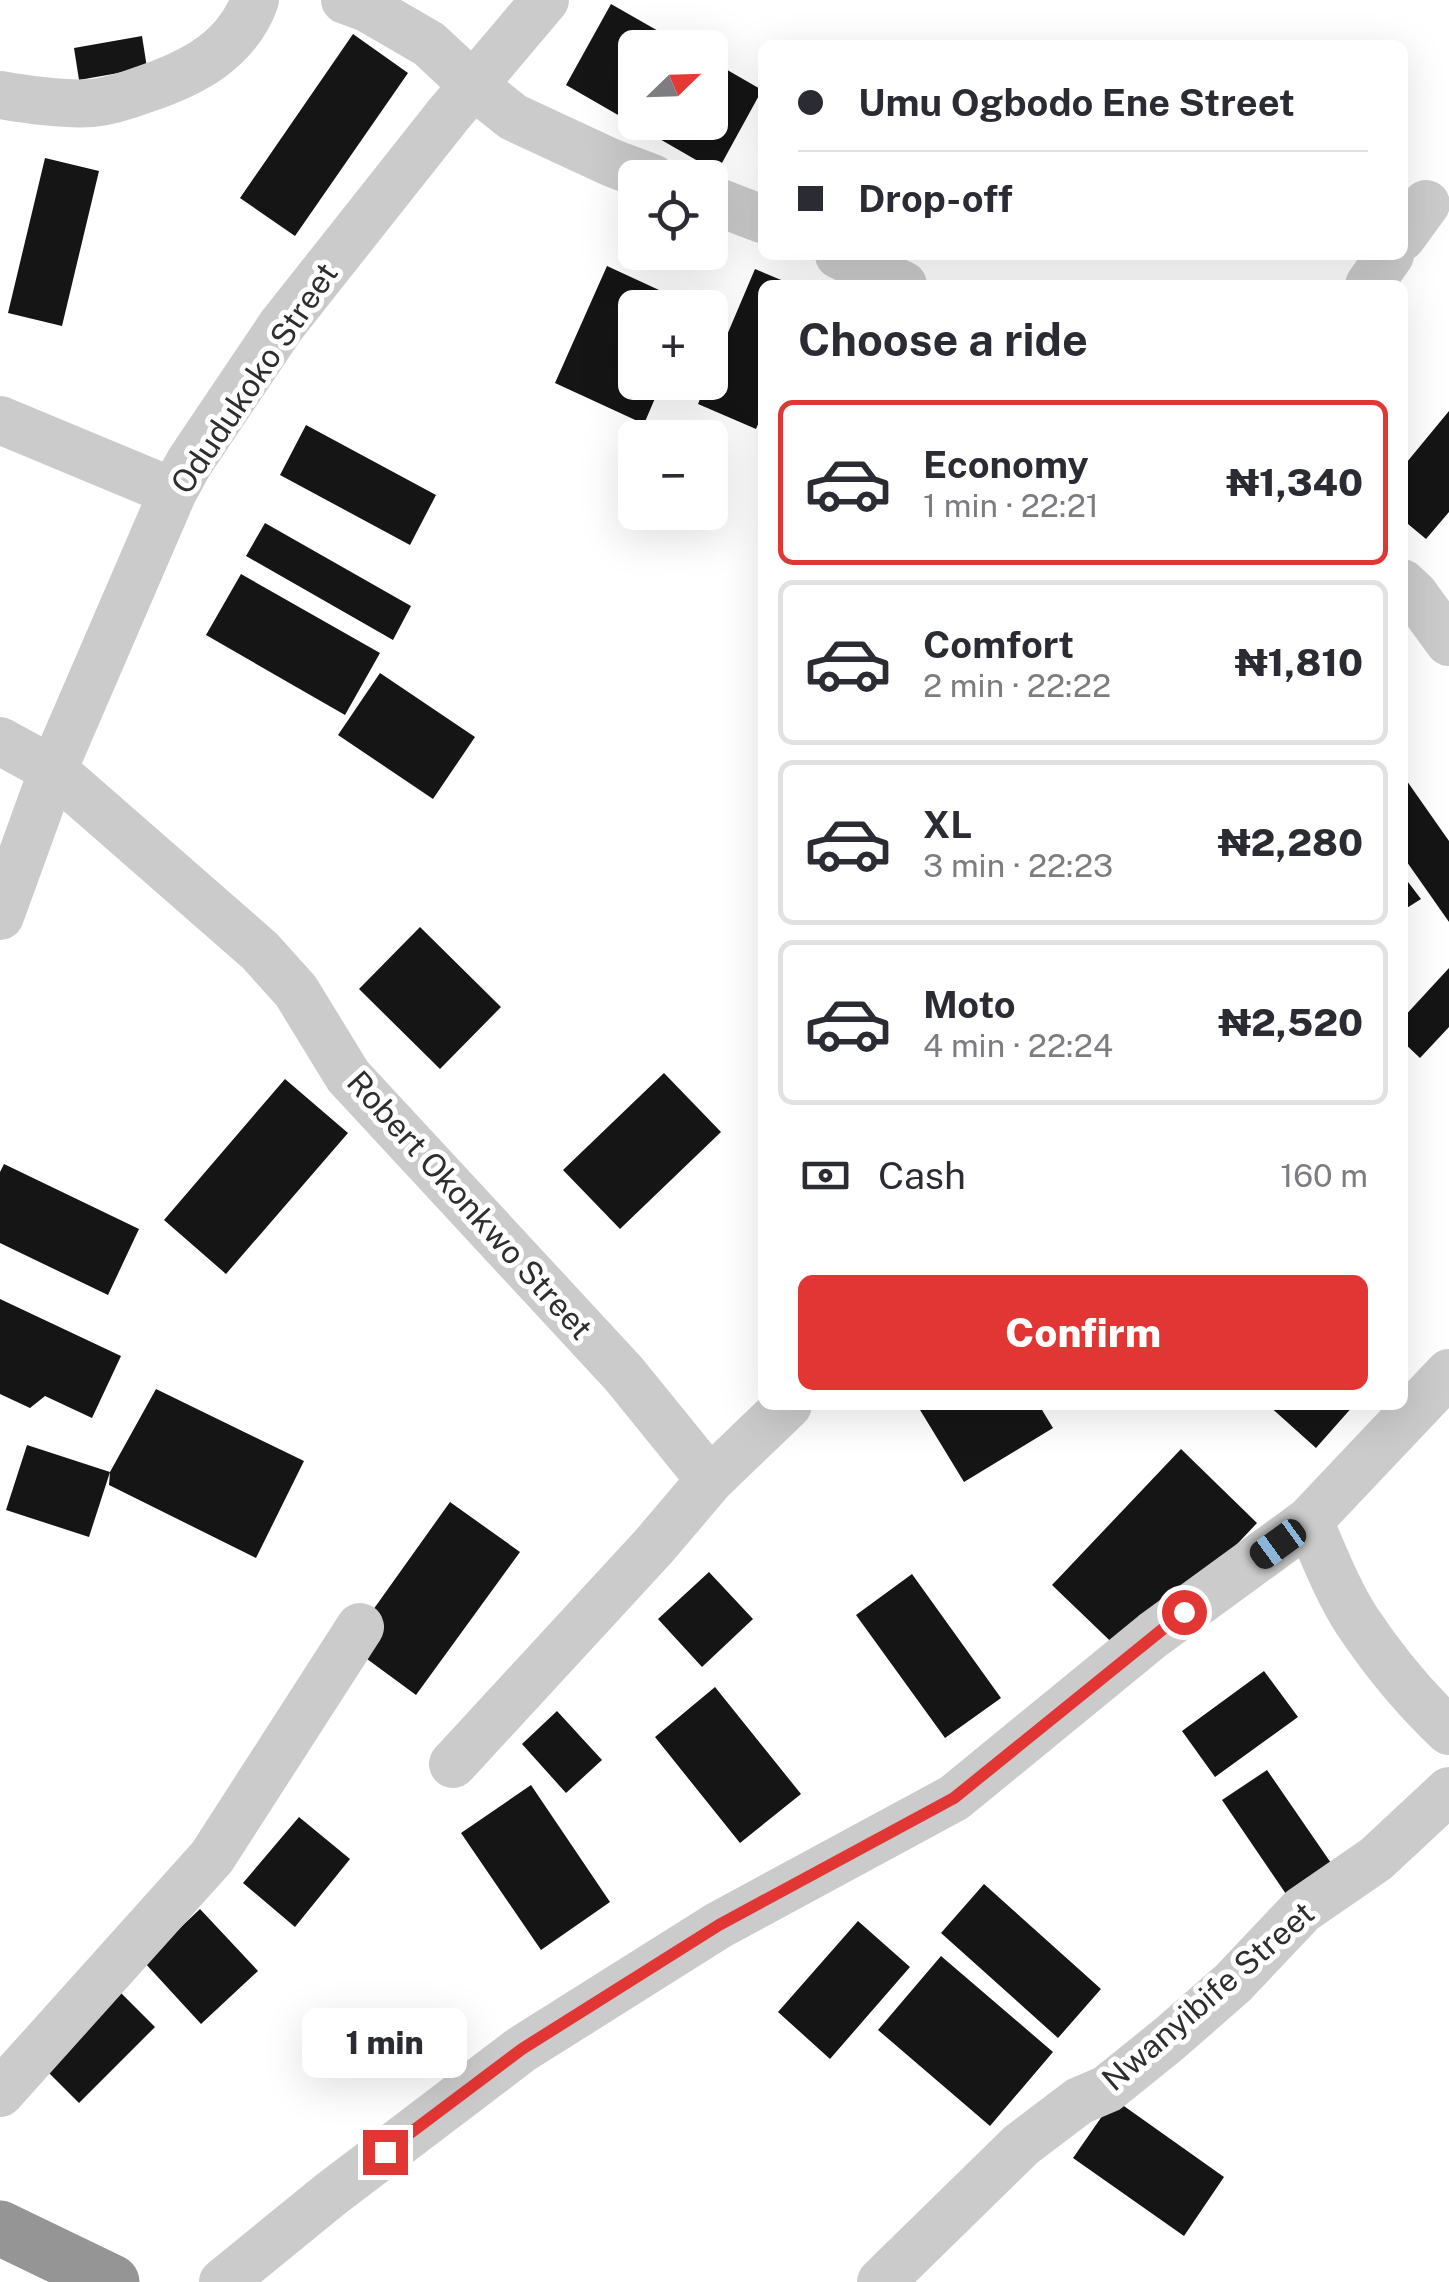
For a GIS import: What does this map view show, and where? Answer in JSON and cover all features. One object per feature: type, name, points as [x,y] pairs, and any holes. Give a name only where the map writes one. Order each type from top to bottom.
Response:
[{"type":"highway","points":[[0,2228],[112,2282]]},
{"type":"street","points":[[0,94],[94,102],[152,87],[201,66],[218,54],[244,25],[255,0]]},
{"type":"street","points":[[345,0],[367,8],[429,44],[513,117],[618,164]]},
{"type":"street","name":"Odudukoko Street","points":[[0,916],[52,770],[188,462],[281,326],[448,115],[545,0]]},
{"type":"street","points":[[728,206],[758,217]]},
{"type":"street","points":[[850,260],[892,280]]},
{"type":"street","points":[[0,420],[173,492]]},
{"type":"street","points":[[1408,588],[1449,642]]},
{"type":"street","name":"Robert Okonkwo Street","points":[[0,740],[52,770],[260,951],[296,991],[348,1076],[624,1374],[710,1480]]},
{"type":"street","points":[[222,2282],[330,2194],[522,2049],[719,1925],[954,1798],[1153,1635],[1309,1521],[1449,1374]]},
{"type":"street","points":[[453,1764],[710,1480],[783,1410]]},
{"type":"street","points":[[1309,1521],[1358,1622],[1430,1714],[1449,1731]]},
{"type":"street","points":[[0,2092],[212,1857],[360,1627]]},
{"type":"street","name":"Nwanyibife Street","points":[[881,2282],[1021,2145],[1079,2101],[1108,2089],[1170,2039],[1233,1983],[1302,1910],[1376,1859],[1449,1791]]},
{"type":"building","points":[[611,4],[656,30],[618,30],[618,115],[566,85]]},
{"type":"building","points":[[353,34],[408,73],[295,236],[240,198]]},
{"type":"building","points":[[142,36],[147,68],[79,80],[74,48]]},
{"type":"building","points":[[728,70],[758,88],[758,97],[724,160],[696,160],[661,140],[728,140]]},
{"type":"building","points":[[45,158],[99,171],[62,326],[8,313]]},
{"type":"building","points":[[607,266],[659,290],[618,290],[618,400],[654,400],[646,420],[635,420],[555,383]]},
{"type":"building","points":[[755,269],[781,280],[758,280],[756,429],[698,404],[700,400],[728,400],[728,333]]},
{"type":"building","points":[[1449,411],[1449,512],[1426,539],[1408,524],[1408,461]]},
{"type":"building","points":[[306,425],[436,495],[410,545],[280,475]]},
{"type":"building","points":[[265,523],[411,606],[393,640],[246,556]]},
{"type":"building","points":[[241,574],[380,653],[345,715],[206,635]]},
{"type":"building","points":[[380,673],[475,737],[433,799],[338,735]]},
{"type":"building","points":[[1408,783],[1449,841],[1449,922],[1408,864]]},
{"type":"building","points":[[1408,882],[1421,899],[1408,907]]},
{"type":"building","points":[[420,927],[501,1007],[440,1069],[359,989]]},
{"type":"building","points":[[1449,968],[1449,1027],[1420,1058],[1408,1047],[1408,1012]]},
{"type":"building","points":[[664,1073],[721,1132],[620,1229],[563,1170]]},
{"type":"building","points":[[285,1079],[348,1133],[226,1274],[164,1220]]},
{"type":"building","points":[[4,1164],[139,1229],[108,1295],[0,1243],[0,1172]]},
{"type":"building","points":[[0,1299],[121,1356],[92,1418],[45,1396],[30,1408],[0,1394]]},
{"type":"building","points":[[156,1389],[304,1461],[256,1558],[109,1485],[110,1472]]},
{"type":"building","points":[[920,1410],[1042,1410],[1053,1428],[964,1482]]},
{"type":"building","points":[[1274,1410],[1350,1410],[1316,1448]]},
{"type":"building","points":[[27,1445],[110,1472],[89,1537],[6,1510]]},
{"type":"building","points":[[1181,1449],[1257,1523],[1129,1659],[1052,1585]]},
{"type":"building","points":[[450,1502],[520,1552],[416,1695],[348,1645]]},
{"type":"building","points":[[709,1572],[753,1619],[702,1667],[658,1619]]},
{"type":"building","points":[[912,1574],[1001,1698],[945,1738],[856,1615]]},
{"type":"building","points":[[1264,1671],[1298,1717],[1215,1777],[1182,1731]]},
{"type":"building","points":[[715,1687],[801,1794],[740,1843],[655,1737]]},
{"type":"building","points":[[557,1711],[602,1760],[566,1793],[522,1744]]},
{"type":"building","points":[[1267,1770],[1331,1863],[1286,1894],[1222,1800]]},
{"type":"building","points":[[531,1785],[610,1902],[541,1950],[461,1833]]},
{"type":"building","points":[[299,1817],[350,1859],[295,1927],[243,1883]]},
{"type":"building","points":[[984,1884],[1101,1989],[1058,2038],[941,1933]]},
{"type":"building","points":[[200,1909],[258,1971],[201,2024],[144,1962]]},
{"type":"building","points":[[858,1921],[910,1967],[830,2059],[778,2012]]},
{"type":"building","points":[[941,1956],[1053,2052],[990,2126],[878,2030]]},
{"type":"building","points":[[105,1977],[155,2027],[79,2103],[29,2053]]},
{"type":"building","points":[[1114,2099],[1224,2177],[1184,2236],[1073,2158]]},
{"type":"route","points":[[385,2152],[522,2049],[719,1925],[954,1798],[1184,1612]]}]
